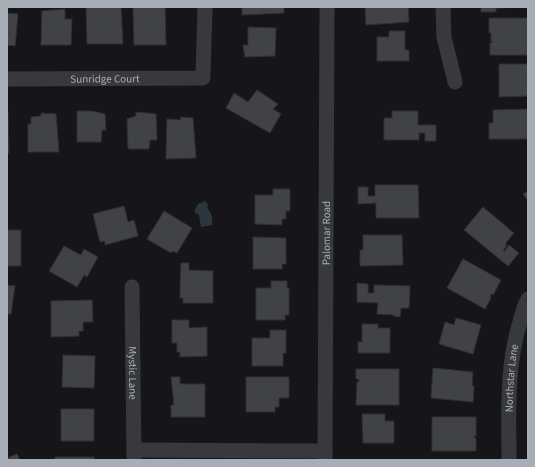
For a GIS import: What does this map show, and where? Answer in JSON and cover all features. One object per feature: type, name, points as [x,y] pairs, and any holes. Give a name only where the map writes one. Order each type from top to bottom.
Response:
[{"type":"street","name":"Sunridge Court","points":[[7,79],[203,78],[205,7]]},
{"type":"street","name":"Palomar Road","points":[[325,455],[327,7]]},
{"type":"street","points":[[443,7],[444,37],[455,82]]},
{"type":"street","name":"Mystic Lane","points":[[132,287],[134,455]]},
{"type":"street","name":"Northstar Lane","points":[[509,460],[510,368],[516,334],[525,304],[528,299]]},
{"type":"street","points":[[134,455],[325,455]]},
{"type":"shaded area","points":[[205,201],[212,216],[212,225],[201,227],[199,215],[194,212],[198,204]]},
{"type":"building","points":[[86,7],[121,7],[123,44],[87,44]]},
{"type":"building","points":[[133,7],[165,7],[166,45],[134,45]]},
{"type":"building","points":[[242,7],[284,7],[284,13],[242,15]]},
{"type":"building","points":[[365,7],[408,7],[409,22],[366,25]]},
{"type":"building","points":[[481,7],[506,8],[496,8],[496,12],[481,12]]},
{"type":"building","points":[[65,9],[65,19],[72,19],[71,45],[41,45],[42,11]]},
{"type":"building","points":[[7,13],[18,14],[15,46],[7,45]]},
{"type":"building","points":[[489,18],[528,18],[528,55],[490,55],[490,43],[492,43],[492,41],[491,33],[489,33]]},
{"type":"building","points":[[248,27],[276,28],[275,56],[245,57],[243,45],[248,45]]},
{"type":"building","points":[[389,31],[405,31],[405,50],[409,50],[409,61],[377,61],[377,37],[389,37]]},
{"type":"building","points":[[499,64],[528,64],[528,96],[499,97]]},
{"type":"building","points":[[257,90],[278,104],[273,109],[281,114],[270,133],[226,108],[234,93],[248,102]]},
{"type":"building","points":[[528,109],[528,139],[489,139],[489,123],[493,123],[493,110]]},
{"type":"building","points":[[8,111],[9,153],[7,153]]},
{"type":"building","points":[[77,111],[92,111],[105,114],[106,130],[102,130],[101,142],[77,142]]},
{"type":"building","points":[[392,111],[418,111],[418,125],[436,125],[436,141],[425,141],[425,133],[419,133],[419,140],[384,140],[384,118],[392,118]]},
{"type":"building","points":[[136,112],[156,114],[157,140],[150,140],[149,149],[128,149],[127,119],[136,116]]},
{"type":"building","points":[[41,113],[56,114],[59,152],[28,152],[28,124],[31,124],[31,117],[41,116]]},
{"type":"building","points":[[180,117],[193,118],[196,158],[166,159],[167,119],[181,120]]},
{"type":"building","points":[[375,185],[418,185],[419,218],[376,218],[376,203],[358,204],[358,187],[368,187],[368,196],[375,196]]},
{"type":"building","points":[[273,189],[290,189],[290,211],[286,211],[286,219],[282,219],[282,225],[255,224],[255,195],[273,195]]},
{"type":"building","points":[[528,191],[528,200],[523,194]]},
{"type":"building","points":[[124,206],[128,222],[134,220],[138,236],[105,245],[105,241],[100,242],[93,214]]},
{"type":"building","points":[[483,207],[514,233],[505,244],[507,245],[503,251],[504,252],[509,245],[519,253],[508,266],[464,230]]},
{"type":"building","points":[[164,211],[192,228],[177,253],[172,251],[171,253],[147,239]]},
{"type":"building","points":[[7,230],[21,230],[21,266],[7,266]]},
{"type":"building","points":[[363,235],[402,235],[403,265],[360,266],[360,250],[363,250]]},
{"type":"building","points":[[253,237],[286,238],[286,264],[282,264],[282,269],[253,269]]},
{"type":"building","points":[[64,246],[81,255],[84,249],[98,257],[87,277],[84,275],[77,287],[49,271]]},
{"type":"building","points":[[463,259],[501,280],[493,295],[491,294],[491,298],[485,309],[447,288]]},
{"type":"building","points":[[181,263],[189,263],[189,270],[213,271],[213,303],[183,303],[183,298],[180,298]]},
{"type":"building","points":[[271,281],[287,281],[287,288],[289,288],[289,315],[285,315],[285,320],[256,320],[256,288],[271,288]]},
{"type":"building","points":[[357,283],[368,284],[368,293],[374,293],[374,285],[410,286],[409,308],[401,308],[400,317],[394,315],[377,314],[378,303],[357,302]]},
{"type":"building","points":[[7,285],[15,286],[11,314],[7,314]]},
{"type":"building","points":[[92,300],[93,322],[83,322],[83,331],[79,331],[79,336],[51,337],[51,301]]},
{"type":"building","points":[[456,318],[481,325],[473,354],[439,344],[445,322],[454,325]]},
{"type":"building","points":[[172,320],[189,320],[189,328],[207,327],[207,356],[180,357],[180,352],[177,352],[177,343],[172,343]]},
{"type":"building","points":[[362,324],[378,324],[378,328],[390,328],[390,353],[358,353],[358,342],[362,342]]},
{"type":"building","points":[[270,330],[286,330],[286,353],[283,353],[283,366],[252,366],[252,338],[270,338]]},
{"type":"building","points":[[63,355],[95,356],[94,388],[62,387]]},
{"type":"building","points":[[433,368],[473,372],[473,402],[431,398]]},
{"type":"building","points":[[356,369],[399,369],[399,405],[356,405],[357,382],[359,382],[359,379],[356,379]]},
{"type":"building","points":[[171,377],[180,377],[180,384],[205,384],[205,417],[171,417],[171,405],[174,405]]},
{"type":"building","points":[[246,377],[289,377],[289,398],[279,398],[279,407],[275,407],[275,412],[246,412]]},
{"type":"building","points":[[61,409],[94,409],[94,441],[61,441]]},
{"type":"building","points":[[362,414],[385,414],[385,421],[394,421],[394,443],[363,443]]},
{"type":"building","points":[[432,417],[476,417],[476,436],[474,436],[474,438],[476,438],[476,451],[432,451]]},
{"type":"building","points":[[17,454],[20,460],[7,460],[7,458]]},
{"type":"building","points":[[55,457],[94,457],[94,460],[55,460]]}]
